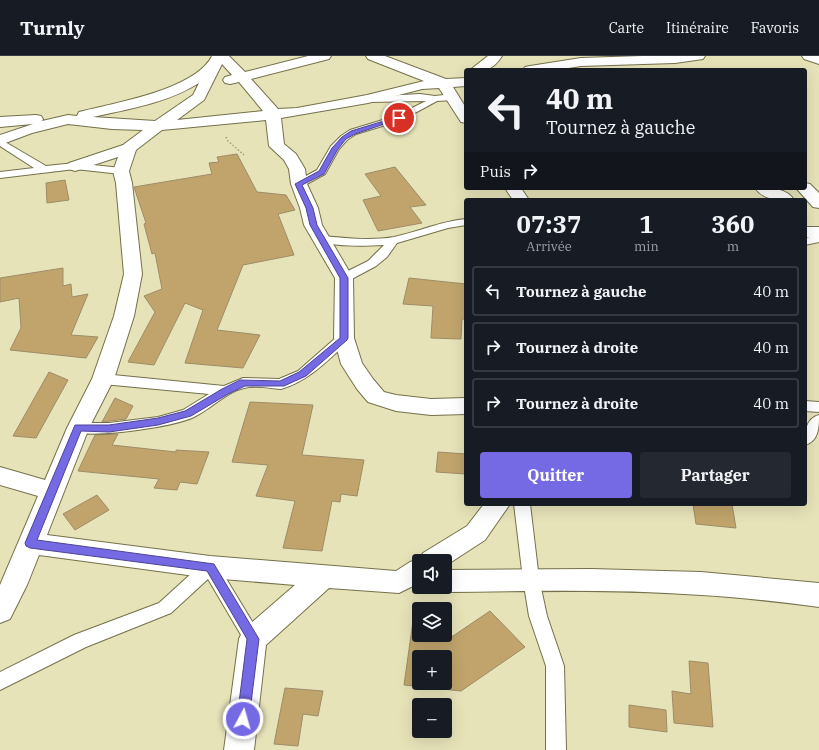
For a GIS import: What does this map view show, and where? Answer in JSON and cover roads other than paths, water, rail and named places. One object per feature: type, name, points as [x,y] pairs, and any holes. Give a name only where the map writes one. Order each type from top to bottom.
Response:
[{"type":"street","points":[[0,141],[27,130],[68,119],[204,87],[324,56]]},
{"type":"street","points":[[373,56],[450,89],[464,115]]},
{"type":"street","points":[[480,68],[491,62],[495,56]]},
{"type":"street","points":[[543,68],[581,62],[698,56]]},
{"type":"street","points":[[809,56],[819,60]]},
{"type":"street","points":[[673,58],[684,68]]},
{"type":"street","points":[[218,59],[242,77],[268,107],[277,146],[290,157],[297,168],[299,184],[314,225],[344,278],[344,338],[352,364],[365,384],[376,397],[396,403],[431,407],[464,406]]},
{"type":"street","points":[[75,166],[129,148],[198,97],[218,59]]},
{"type":"street","points":[[153,99],[184,86],[218,59]]},
{"type":"street","points":[[0,122],[44,118],[112,124],[158,126],[248,116],[268,107],[297,112],[368,99],[422,85],[450,89],[464,78]]},
{"type":"street","points":[[0,611],[7,584],[30,543],[78,428],[102,379],[124,316],[133,274],[124,183],[121,172],[129,148]]},
{"type":"street","points":[[767,190],[782,198]]},
{"type":"street","points":[[806,190],[819,203]]},
{"type":"street","points":[[807,210],[819,213]]},
{"type":"street","points":[[807,232],[819,232]]},
{"type":"street","points":[[0,476],[52,491]]},
{"type":"street","points":[[443,554],[476,533],[496,506]]},
{"type":"street","points":[[30,543],[210,567],[324,576],[412,578]]},
{"type":"street","points":[[239,750],[253,639],[324,576]]},
{"type":"street","points":[[452,581],[530,579],[655,582],[729,585],[819,594]]},
{"type":"lane","points":[[299,184],[321,172],[335,148],[344,138],[353,132],[399,118],[424,106],[450,89]]},
{"type":"lane","points":[[0,141],[45,170]]},
{"type":"lane","points":[[0,174],[75,166],[121,172]]},
{"type":"lane","points":[[322,239],[372,242],[393,240],[434,227],[455,222],[464,222]]},
{"type":"lane","points":[[807,241],[819,238]]},
{"type":"lane","points":[[344,278],[366,269],[383,256],[393,240]]},
{"type":"lane","points":[[78,428],[109,428],[158,422],[188,414],[225,391],[243,383],[281,384],[302,374],[344,338]]},
{"type":"lane","points":[[102,379],[225,391]]},
{"type":"lane","points":[[807,406],[819,407]]},
{"type":"lane","points":[[807,437],[819,420]]},
{"type":"lane","points":[[522,506],[530,579],[538,616],[555,666],[556,750]]},
{"type":"lane","points":[[0,681],[80,641],[165,608],[210,567],[253,639]]}]
